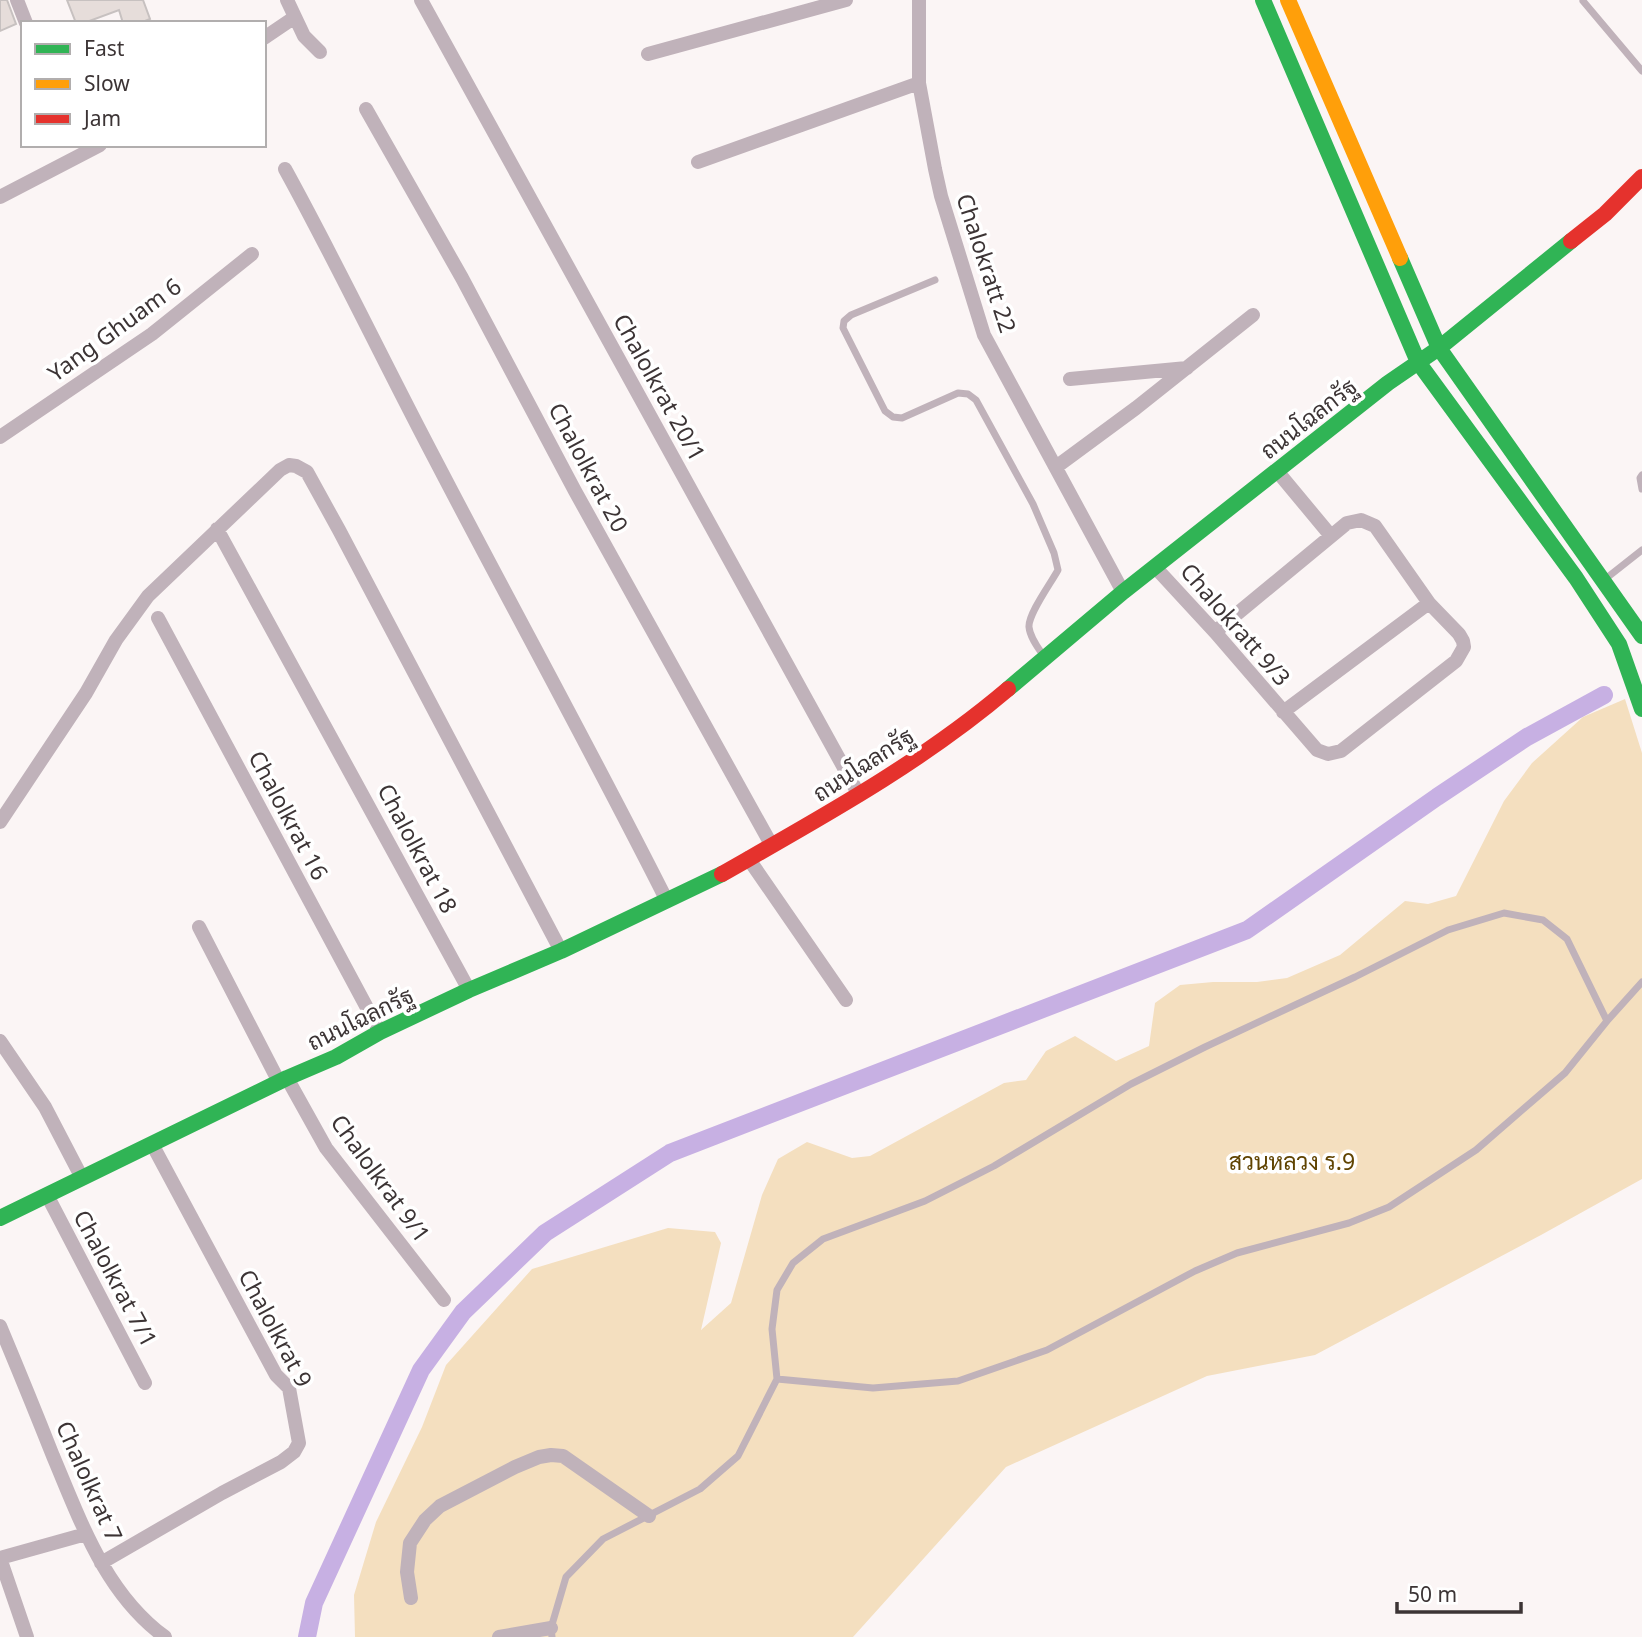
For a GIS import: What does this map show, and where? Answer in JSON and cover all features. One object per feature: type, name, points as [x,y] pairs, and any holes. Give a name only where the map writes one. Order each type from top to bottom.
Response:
[{"type":"street","points":[[17,0],[25,21]]},
{"type":"street","points":[[287,0],[304,36],[320,52]]},
{"type":"street","name":"Chalolkrat 20/1","points":[[421,0],[859,795]]},
{"type":"street","points":[[648,54],[846,0]]},
{"type":"street","name":"Chalokratt 22","points":[[919,0],[919,83],[938,184],[984,335],[1123,592]]},
{"type":"street","points":[[1263,0],[1418,362],[1576,578],[1619,644],[1642,709]]},
{"type":"street","points":[[1288,0],[1438,348],[1642,636]]},
{"type":"street","points":[[266,37],[295,17]]},
{"type":"street","points":[[698,162],[919,83]]},
{"type":"street","name":"Chalolkrat 20","points":[[366,109],[462,278],[575,491],[772,846]]},
{"type":"street","points":[[0,197],[78,151]]},
{"type":"street","points":[[285,169],[667,901]]},
{"type":"street","name":"ถนนโฉลกรัฐ","points":[[0,1218],[283,1080],[337,1057],[380,1032],[717,877],[859,795],[974,718],[1123,592],[1438,348],[1641,182]]},
{"type":"street","name":"Yang Ghuam 6","points":[[0,437],[142,341],[252,254]]},
{"type":"street","points":[[1056,467],[1253,315]]},
{"type":"street","points":[[1070,379],[1187,368]]},
{"type":"street","points":[[0,822],[86,692],[116,640],[148,596],[280,470],[289,465],[296,466],[307,472],[561,951]]},
{"type":"street","points":[[1277,471],[1331,536]]},
{"type":"street","points":[[1215,632],[1348,523],[1362,520],[1375,526],[1429,603],[1283,712]]},
{"type":"street","name":"Chalolkrat 18","points":[[217,529],[469,990]]},
{"type":"street","name":"Chalokratt 9/3","points":[[1155,567],[1317,750],[1328,754],[1341,751],[1456,661],[1461,654],[1464,647],[1460,634],[1429,603]]},
{"type":"street","name":"Chalolkrat 16","points":[[158,618],[380,1032]]},
{"type":"street","points":[[748,858],[846,1000]]},
{"type":"street","name":"Chalolkrat 9/1","points":[[199,927],[283,1080],[326,1148],[444,1300]]},
{"type":"street","points":[[0,1041],[45,1107],[82,1178]]},
{"type":"street","name":"Chalolkrat 9","points":[[101,1563],[281,1462],[294,1452],[299,1443],[289,1388],[276,1375],[152,1144]]},
{"type":"street","name":"Chalolkrat 7/1","points":[[47,1195],[145,1383]]},
{"type":"street","name":"Chalolkrat 7","points":[[0,1326],[86,1534],[121,1595],[157,1634]]},
{"type":"street","points":[[411,1598],[407,1572],[410,1543],[425,1520],[440,1506],[539,1457],[563,1456],[649,1516]]},
{"type":"street","points":[[27,1637],[0,1558],[86,1534]]},
{"type":"street","points":[[499,1637],[551,1632]]},
{"type":"lane","points":[[1583,1],[1642,71]]},
{"type":"lane","points":[[935,280],[851,314],[844,321],[843,328],[885,411],[893,417],[902,418],[958,393],[968,394],[976,400],[1032,504],[1054,553],[1058,570],[1029,624],[1031,635],[1045,658]]},
{"type":"lane","points":[[1642,475],[1642,489]]},
{"type":"lane","points":[[1604,580],[1642,550]]},
{"type":"lane","points":[[551,1632],[566,1577],[603,1539],[700,1489],[738,1456],[777,1379],[772,1329],[777,1290],[793,1263],[823,1239],[925,1201],[994,1166],[1131,1084],[1205,1047],[1448,930],[1504,913],[1543,920],[1567,939],[1607,1021]]},
{"type":"lane","points":[[777,1379],[873,1388],[958,1381],[1047,1350],[1195,1271],[1237,1253],[1349,1223],[1389,1207],[1476,1150],[1565,1073],[1642,982]]},
{"type":"green space","name":"สวนหลวง ร.9","points":[[1625,699],[1642,753],[1642,1179],[1315,1355],[1207,1376],[1006,1467],[853,1637],[355,1637],[354,1595],[376,1522],[422,1427],[446,1365],[532,1269],[668,1228],[715,1232],[721,1243],[701,1330],[731,1303],[762,1195],[778,1159],[807,1142],[852,1158],[870,1156],[1004,1083],[1026,1080],[1046,1051],[1075,1036],[1116,1061],[1149,1046],[1155,1003],[1180,985],[1287,978],[1340,955],[1405,901],[1428,904],[1456,896],[1504,801],[1532,763],[1583,717]]},
{"type":"building","points":[[0,0],[7,0],[16,24],[0,31]]},
{"type":"building","points":[[67,0],[143,0],[150,19],[122,21],[119,10],[89,21],[75,21]]},
{"type":"waterway","points":[[307,1637],[314,1603],[421,1370],[463,1312],[545,1233],[670,1153],[1247,930],[1527,737],[1604,695]]},
{"type":"traffic: fast","points":[[1263,0],[1418,362],[1576,578],[1619,644],[1642,709]]},
{"type":"traffic: fast","points":[[1008,689],[1123,592],[1388,383],[1439,348],[1571,241]]},
{"type":"traffic: fast","points":[[1400,258],[1439,348],[1642,636]]},
{"type":"traffic: fast","points":[[0,1218],[287,1078],[336,1057],[380,1032],[561,951],[722,874]]},
{"type":"traffic: slow","points":[[1288,0],[1400,258]]},
{"type":"traffic: jam","points":[[1571,241],[1605,214],[1642,177]]},
{"type":"traffic: jam","points":[[722,874],[905,765],[975,716],[1008,689]]}]
